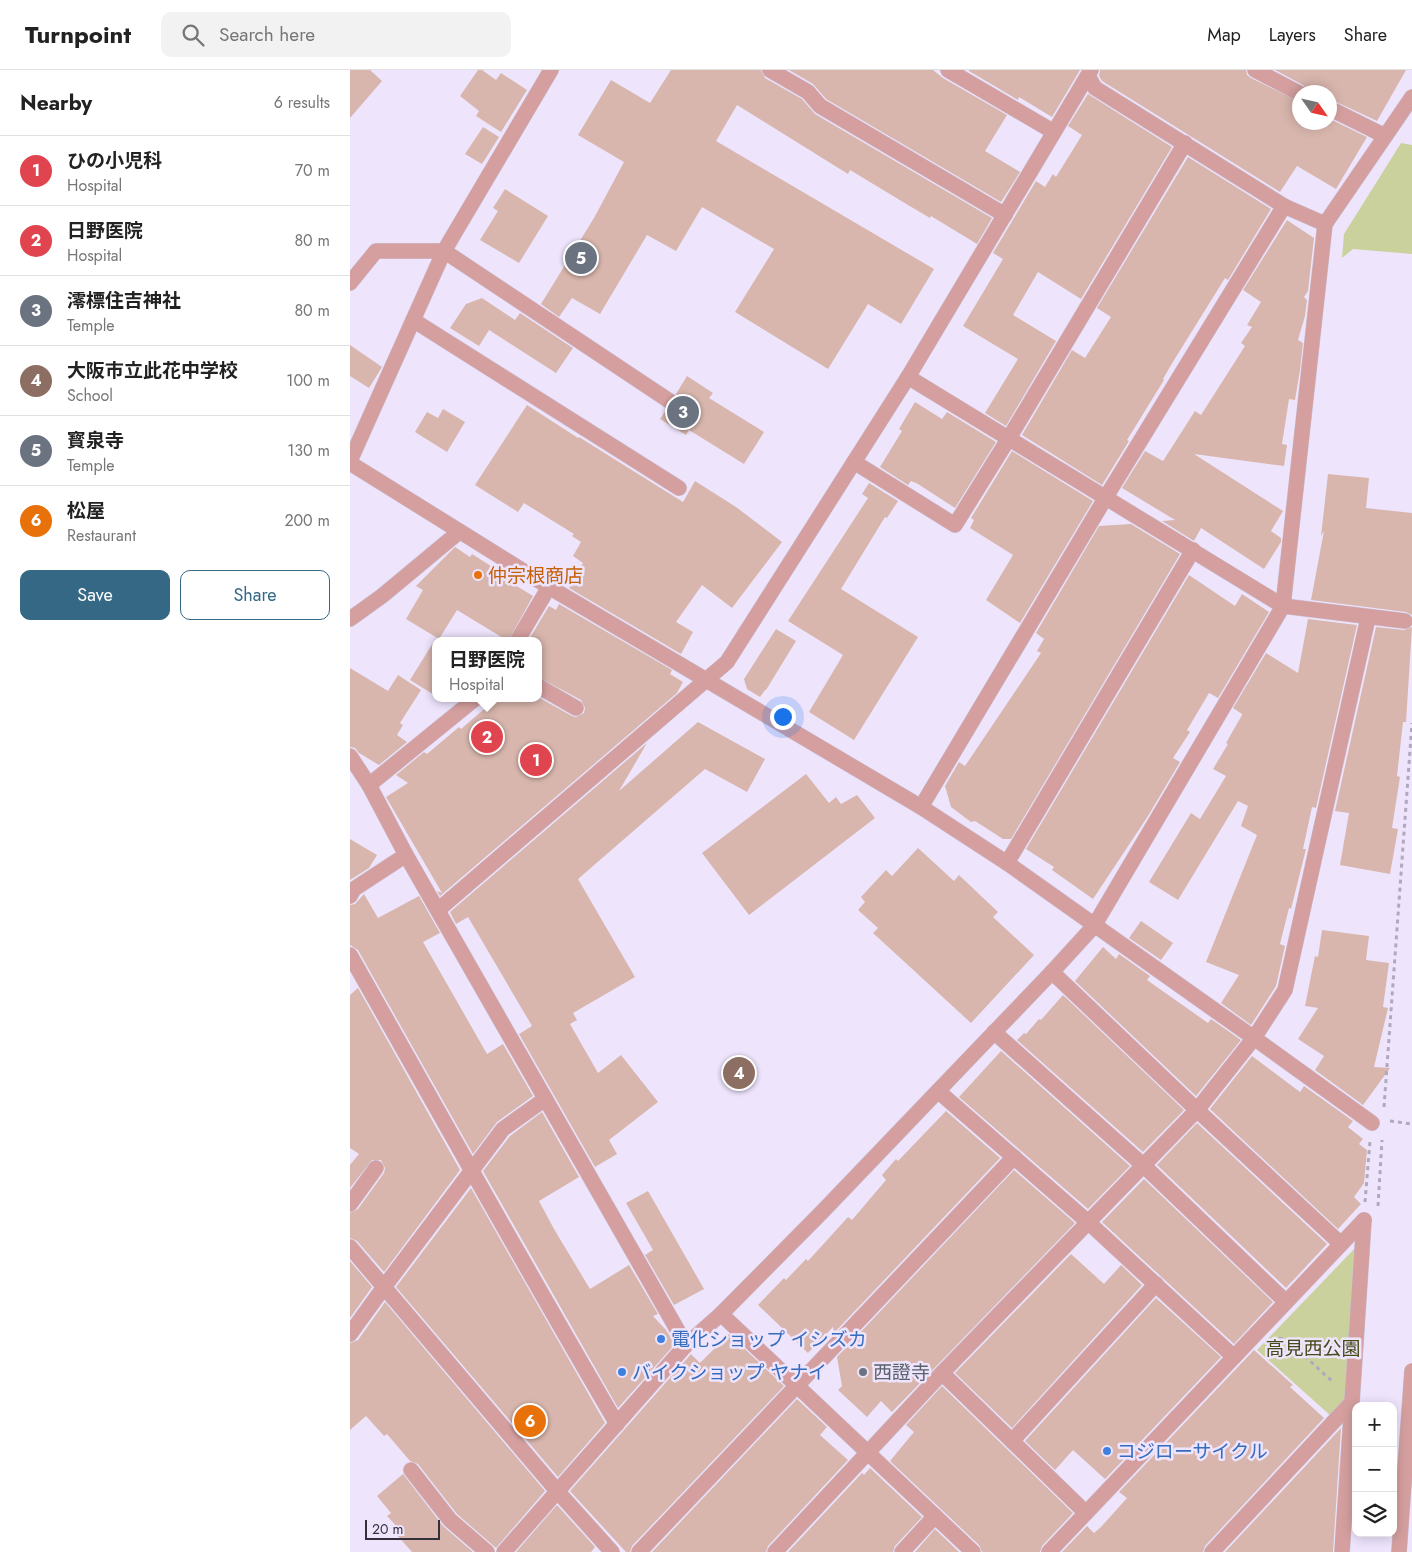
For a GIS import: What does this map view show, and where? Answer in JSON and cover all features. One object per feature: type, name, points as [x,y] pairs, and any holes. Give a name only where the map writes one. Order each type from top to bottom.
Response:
[{"type":"street","points":[[552,70],[444,251],[350,462],[549,588],[921,808],[1007,863],[1254,1038],[1377,1121]]},
{"type":"street","points":[[770,70],[808,92],[820,106],[1005,214]]},
{"type":"street","points":[[948,70],[1054,132]]},
{"type":"street","points":[[1255,70],[1292,89]]},
{"type":"street","points":[[438,910],[727,662],[908,377],[1090,73]]},
{"type":"street","points":[[1090,73],[1095,88],[1284,206],[1325,224]]},
{"type":"street","points":[[504,1552],[686,1345],[721,1314],[822,1212],[1094,926],[1283,606],[1325,224],[1412,96]]},
{"type":"street","points":[[1337,112],[1385,136]]},
{"type":"street","points":[[854,462],[955,525],[1185,143]]},
{"type":"street","points":[[921,808],[1106,497],[1284,206]]},
{"type":"street","points":[[350,282],[376,251],[444,251],[671,402]]},
{"type":"street","points":[[413,320],[679,488]]},
{"type":"street","points":[[908,377],[1283,606],[1368,618],[1405,621]]},
{"type":"street","points":[[350,619],[382,596],[460,532]]},
{"type":"street","points":[[1007,863],[1193,550]]},
{"type":"street","points":[[519,637],[549,588]]},
{"type":"street","points":[[775,1552],[942,1373],[1197,1110],[1254,1038],[1285,990],[1368,618]]},
{"type":"street","points":[[542,688],[576,708]]},
{"type":"street","points":[[370,785],[471,702]]},
{"type":"street","points":[[350,756],[370,785],[406,855],[686,1345]]},
{"type":"street","points":[[350,896],[354,890],[406,855]]},
{"type":"street","points":[[350,955],[617,1424]]},
{"type":"street","points":[[1052,972],[1341,1244]]},
{"type":"street","points":[[994,1032],[1143,1165],[1286,1302]]},
{"type":"street","points":[[938,1091],[1088,1222],[1234,1357]]},
{"type":"street","points":[[350,1334],[503,1129],[545,1099]]},
{"type":"street","points":[[639,1552],[1014,1157]]},
{"type":"street","points":[[350,1204],[376,1168]]},
{"type":"street","points":[[1049,1552],[1364,1220]]},
{"type":"street","points":[[1342,1552],[1364,1220]]},
{"type":"street","points":[[350,1247],[558,1492],[612,1552]]},
{"type":"street","points":[[1012,1441],[1156,1284]]},
{"type":"street","points":[[721,1314],[974,1552]]},
{"type":"street","points":[[1399,1552],[1412,1371]]},
{"type":"street","points":[[942,1373],[1086,1513]]},
{"type":"street","points":[[1212,1552],[1352,1402]]},
{"type":"street","points":[[411,1470],[450,1520],[487,1552]]},
{"type":"street","points":[[902,1552],[935,1516]]},
{"type":"path","points":[[1384,1110],[1412,723]]},
{"type":"path","points":[[1364,1220],[1377,1121],[1412,1124]]},
{"type":"path","points":[[1377,1208],[1382,1139]]},
{"type":"path","points":[[1259,1331],[1288,1341],[1337,1386],[1337,1419]]},
{"type":"green space","points":[[1401,143],[1412,145],[1412,254],[1353,249],[1342,258],[1344,234]]},
{"type":"green space","name":"高見西公園","points":[[1359,1244],[1349,1398],[1331,1416],[1257,1350]]},
{"type":"building","points":[[350,70],[370,70],[382,81],[350,118]]},
{"type":"building","points":[[478,70],[482,70],[496,80],[501,73],[527,90],[501,132],[476,116],[479,111],[460,96]]},
{"type":"building","points":[[671,70],[761,70],[765,78],[802,99],[815,114],[992,218],[977,244],[850,170],[848,174],[737,105],[716,141],[934,269],[901,324],[868,304],[828,369],[735,312],[774,249],[702,207],[676,251],[647,235],[600,314],[572,298],[559,317],[541,304],[594,218],[624,162],[578,135],[611,80],[650,103]]},
{"type":"building","points":[[789,70],[933,70],[943,78],[1007,115],[985,151],[1020,172],[1001,202],[826,99],[813,84]]},
{"type":"building","points":[[969,70],[1080,70],[1052,117],[1019,97],[1018,100]]},
{"type":"building","points":[[1100,70],[1246,70],[1247,75],[1251,78],[1292,98],[1292,130],[1337,130],[1337,122],[1367,137],[1336,189],[1297,166],[1280,192],[1102,81],[1099,76]]},
{"type":"building","points":[[1275,70],[1406,70],[1377,121],[1337,102],[1337,85],[1303,85]]},
{"type":"building","points":[[1088,94],[1172,147],[1081,299],[1038,272],[1013,315],[1056,341],[1006,426],[985,413],[1018,359],[963,326],[1003,259],[993,253],[1036,181],[1045,187],[1053,174],[1056,177],[1082,135],[1068,126]]},
{"type":"building","points":[[483,127],[499,137],[482,164],[465,154]]},
{"type":"building","points":[[1188,157],[1271,209],[1228,280],[1225,278],[1171,365],[1102,485],[1022,435],[1072,350],[1085,358],[1111,317],[1097,308]]},
{"type":"building","points":[[505,189],[548,216],[519,263],[480,240],[498,211],[493,208]]},
{"type":"building","points":[[1287,220],[1314,238],[1308,291],[1304,297],[1307,300],[1305,316],[1298,340],[1303,343],[1300,370],[1295,400],[1289,399],[1282,444],[1287,445],[1284,466],[1194,454],[1283,511],[1271,531],[1281,538],[1281,542],[1264,569],[1201,528],[1194,541],[1162,521],[1175,520],[1122,488],[1145,451],[1163,461],[1195,411],[1201,415],[1245,346],[1241,343],[1252,327],[1247,325],[1261,302],[1243,290]]},
{"type":"building","points":[[482,298],[515,320],[520,313],[573,348],[556,373],[489,330],[479,346],[450,328],[466,304]]},
{"type":"building","points":[[350,345],[382,367],[369,388],[350,376]]},
{"type":"building","points":[[687,376],[713,393],[709,398],[764,432],[744,464],[689,430],[686,435],[660,419],[666,410],[675,411],[679,407],[680,398],[676,394]]},
{"type":"building","points":[[915,402],[942,419],[947,412],[996,442],[955,508],[918,484],[911,481],[908,485],[880,467],[902,431],[899,429]]},
{"type":"building","points":[[527,405],[683,502],[695,481],[736,507],[782,542],[732,608],[702,585],[676,622],[693,632],[681,654],[569,588],[583,563],[573,556],[581,542],[572,536],[574,534],[524,503],[518,512],[475,485]]},
{"type":"building","points":[[443,409],[465,422],[447,452],[415,432],[427,412],[438,418]]},
{"type":"building","points":[[1012,451],[1093,501],[1020,623],[986,600],[1013,555],[970,528],[974,520],[971,518]]},
{"type":"building","points":[[1328,474],[1369,478],[1366,508],[1412,513],[1412,615],[1406,612],[1311,600],[1324,531],[1321,536]]},
{"type":"building","points":[[869,483],[898,501],[887,518],[885,517],[841,589],[918,637],[854,740],[809,712],[843,655],[788,621],[868,498],[862,494]]},
{"type":"building","points":[[1131,524],[1180,554],[1011,839],[1003,839],[975,821],[971,822],[951,807],[945,786],[959,762],[965,766],[1041,653],[1037,651],[1044,639],[1036,633],[1099,526]]},
{"type":"building","points":[[455,547],[470,557],[472,554],[494,568],[492,571],[533,596],[510,637],[501,637],[457,610],[440,637],[436,637],[406,619],[423,590],[416,586]]},
{"type":"building","points":[[1189,575],[1235,606],[1242,594],[1269,612],[1218,698],[1209,693],[1187,730],[1190,732],[1173,758],[1180,762],[1148,816],[1093,899],[1052,870],[1054,867],[1026,849]]},
{"type":"building","points":[[559,604],[672,670],[670,674],[683,682],[677,693],[440,896],[437,891],[442,893],[386,797],[408,783],[396,775],[424,752],[427,754],[459,727],[461,729],[492,702],[542,702],[542,699],[572,716],[576,717],[584,713],[585,708],[581,700],[542,679],[542,637],[530,637],[549,606],[556,610]]},
{"type":"building","points":[[1308,619],[1357,625],[1316,808],[1312,807],[1303,849],[1306,849],[1280,944],[1285,946],[1276,986],[1251,1025],[1221,1003],[1239,975],[1206,962],[1257,835],[1241,826],[1248,806],[1238,801],[1178,900],[1149,882],[1191,813],[1200,819],[1226,776],[1213,769],[1242,715],[1233,708],[1266,653],[1298,673]]},
{"type":"building","points":[[1376,627],[1404,630],[1412,627],[1406,722],[1403,722],[1397,776],[1400,777],[1392,828],[1398,829],[1390,874],[1340,865],[1349,813],[1335,811]]},
{"type":"building","points":[[776,629],[796,641],[760,697],[747,689],[744,679]]},
{"type":"building","points":[[432,644],[432,694],[410,680]]},
{"type":"building","points":[[350,668],[388,691],[398,675],[421,690],[400,723],[403,725],[397,735],[407,742],[379,765],[359,753],[355,748],[350,747]]},
{"type":"building","points":[[698,722],[765,759],[747,792],[705,769],[578,879],[635,977],[573,1013],[577,1020],[570,1024],[598,1073],[621,1055],[658,1102],[609,1140],[617,1154],[595,1167],[519,1034],[532,1026],[468,917],[456,924],[450,912],[647,743],[619,791]]},
{"type":"building","points":[[806,774],[829,803],[836,797],[841,804],[857,795],[875,818],[749,915],[702,853]]},
{"type":"building","points":[[350,839],[377,855],[369,868],[350,880]]},
{"type":"building","points":[[918,848],[954,881],[959,875],[998,912],[993,917],[1034,955],[971,1023],[873,933],[878,928],[858,910],[865,902],[861,897],[886,870],[892,876]]},
{"type":"building","points":[[364,894],[378,918],[419,896],[440,933],[423,942],[487,1054],[503,1044],[533,1096],[497,1122],[473,1154],[358,950],[350,945],[350,905],[355,904]]},
{"type":"building","points":[[1141,921],[1173,943],[1161,960],[1129,938]]},
{"type":"building","points":[[1322,930],[1369,936],[1366,960],[1389,963],[1383,1007],[1388,1008],[1374,1067],[1390,1068],[1363,1105],[1315,1070],[1324,1056],[1298,1039],[1318,1008],[1305,1006],[1315,956],[1318,957]]},
{"type":"building","points":[[1103,947],[1116,959],[1119,954],[1150,976],[1147,980],[1208,1023],[1211,1019],[1241,1040],[1196,1096],[1075,981]]},
{"type":"building","points":[[358,988],[460,1170],[384,1272],[357,1241],[350,1238],[350,1213],[358,1209],[384,1173],[385,1168],[381,1160],[372,1160],[350,1188],[350,1165],[359,1154],[350,1148],[350,995]]},
{"type":"building","points":[[1063,995],[1184,1110],[1143,1152],[1017,1040],[1024,1033],[1026,1034],[1039,1019],[1041,1020]]},
{"type":"building","points":[[1001,1051],[1130,1166],[1088,1209],[959,1097]]},
{"type":"building","points":[[1252,1056],[1300,1092],[1304,1086],[1353,1121],[1348,1127],[1363,1139],[1359,1144],[1367,1150],[1364,1183],[1354,1197],[1361,1204],[1338,1229],[1210,1109]]},
{"type":"building","points":[[946,1111],[1000,1158],[834,1333],[833,1327],[808,1353],[758,1305],[784,1278],[786,1280],[806,1259],[808,1261],[848,1217],[852,1220],[886,1180],[882,1175]]},
{"type":"building","points":[[542,1112],[579,1177],[539,1201],[554,1229],[590,1289],[629,1265],[658,1314],[653,1316],[666,1330],[675,1344],[618,1408],[483,1171],[510,1136]]},
{"type":"building","points":[[1197,1123],[1327,1244],[1286,1288],[1157,1165]]},
{"type":"building","points":[[1014,1170],[1075,1223],[892,1412],[881,1401],[867,1417],[838,1390],[842,1386],[837,1357]]},
{"type":"building","points":[[1144,1179],[1273,1302],[1234,1344],[1102,1222]]},
{"type":"building","points":[[471,1188],[605,1423],[558,1477],[396,1287]]},
{"type":"building","points":[[648,1191],[704,1289],[674,1305],[645,1255],[653,1250],[626,1203]]},
{"type":"building","points":[[1071,1254],[1104,1284],[1121,1265],[1142,1285],[1012,1428],[955,1373]]},
{"type":"building","points":[[350,1261],[372,1287],[350,1318]]},
{"type":"building","points":[[1156,1298],[1221,1357],[1105,1479],[1073,1450],[1055,1470],[1025,1441]]},
{"type":"building","points":[[385,1302],[545,1491],[496,1548],[457,1514],[418,1464],[410,1461],[387,1434],[384,1436],[366,1416],[350,1430],[350,1343],[358,1340]]},
{"type":"building","points":[[729,1334],[784,1386],[632,1546],[630,1552],[626,1552],[570,1491],[691,1354],[700,1363]]},
{"type":"building","points":[[1254,1350],[1293,1385],[1290,1387],[1324,1418],[1205,1546],[1203,1552],[1062,1552],[1087,1526],[1094,1533],[1101,1527],[1127,1498],[1119,1492]]},
{"type":"building","points":[[942,1386],[1073,1513],[1042,1546],[1040,1552],[982,1552],[979,1545],[890,1461],[914,1432],[906,1425]]},
{"type":"building","points":[[797,1399],[827,1427],[820,1435],[848,1460],[768,1546],[766,1552],[652,1552]]},
{"type":"building","points":[[1341,1428],[1333,1552],[1225,1552]]},
{"type":"building","points":[[870,1468],[922,1517],[895,1546],[893,1552],[788,1552],[862,1473],[864,1475]]},
{"type":"building","points":[[403,1474],[443,1526],[473,1552],[412,1552],[397,1535],[401,1531],[387,1516],[391,1513],[377,1496]]},
{"type":"building","points":[[557,1505],[595,1547],[591,1552],[516,1552]]},
{"type":"building","points":[[935,1529],[959,1552],[915,1552]]},
{"type":"place","name":"寳泉寺","points":[[581,258]]},
{"type":"place","name":"澪標住吉神社","points":[[683,412]]},
{"type":"place","name":"仲宗根商店","points":[[478,575]]},
{"type":"place","name":"日野医院","points":[[487,737]]},
{"type":"place","name":"ひの小児科","points":[[536,760]]},
{"type":"place","name":"大阪市立此花中学校","points":[[739,1073]]},
{"type":"place","name":"電化ショップ イシズカ","points":[[661,1339]]},
{"type":"place","name":"バイクショップ ヤナイ","points":[[622,1372]]},
{"type":"place","name":"西證寺","points":[[863,1372]]},
{"type":"place","name":"松屋","points":[[530,1421]]},
{"type":"place","name":"コジローサイクル","points":[[1107,1451]]}]
